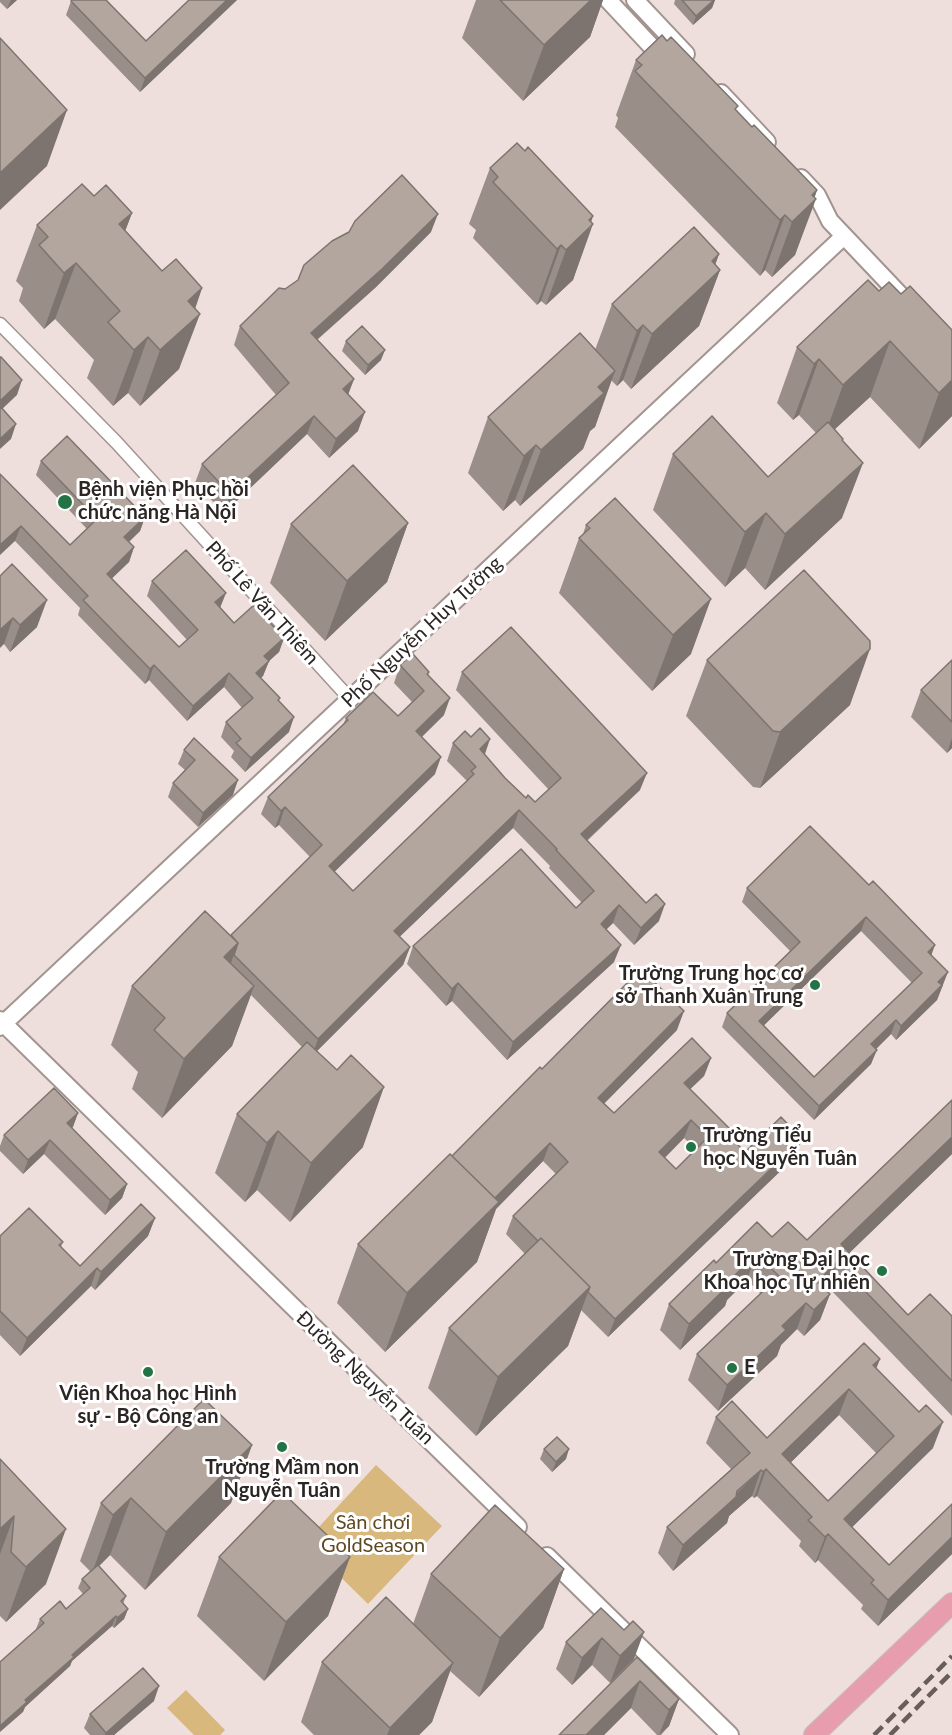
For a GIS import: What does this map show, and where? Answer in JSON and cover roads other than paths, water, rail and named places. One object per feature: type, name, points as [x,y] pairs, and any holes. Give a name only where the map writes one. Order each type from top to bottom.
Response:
[{"type":"main road","points":[[816,1735],[952,1603]]},
{"type":"street","points":[[608,0],[672,69]]},
{"type":"street","points":[[635,0],[698,68]]},
{"type":"street","points":[[713,84],[778,154]]},
{"type":"street","points":[[794,170],[817,195],[830,221],[914,310]]},
{"type":"street","points":[[810,213],[830,221]]},
{"type":"street","name":"Phố Nguyễn Huy Tưởng","points":[[1,1024],[844,236]]},
{"type":"street","name":"Phố Lê Văn Thiêm","points":[[0,324],[117,443],[350,699]]},
{"type":"street","name":"Đường Nguyễn Tuân","points":[[1,1024],[730,1735]]},
{"type":"railway","points":[[874,1735],[952,1656]]},
{"type":"railway","points":[[890,1735],[952,1672]]},
{"type":"place","name":"Bệnh viện Phục hồi chức năng Hà Nội","points":[[65,502]]},
{"type":"place","name":"Trường Trung học cơ sở Thanh Xuân Trung","points":[[815,985]]},
{"type":"place","name":"Trường Tiểu học Nguyễn Tuân","points":[[691,1147]]},
{"type":"place","name":"Trường Đại học Khoa học Tự nhiên","points":[[882,1271]]},
{"type":"place","name":"E","points":[[732,1368]]},
{"type":"place","name":"Viện Khoa học Hình sự - Bộ Công an","points":[[148,1372]]},
{"type":"place","name":"Trường Mầm non Nguyễn Tuân","points":[[282,1447]]},
{"type":"park label","name":"Sân chơi GoldSeason","points":[[373,1534]]}]
